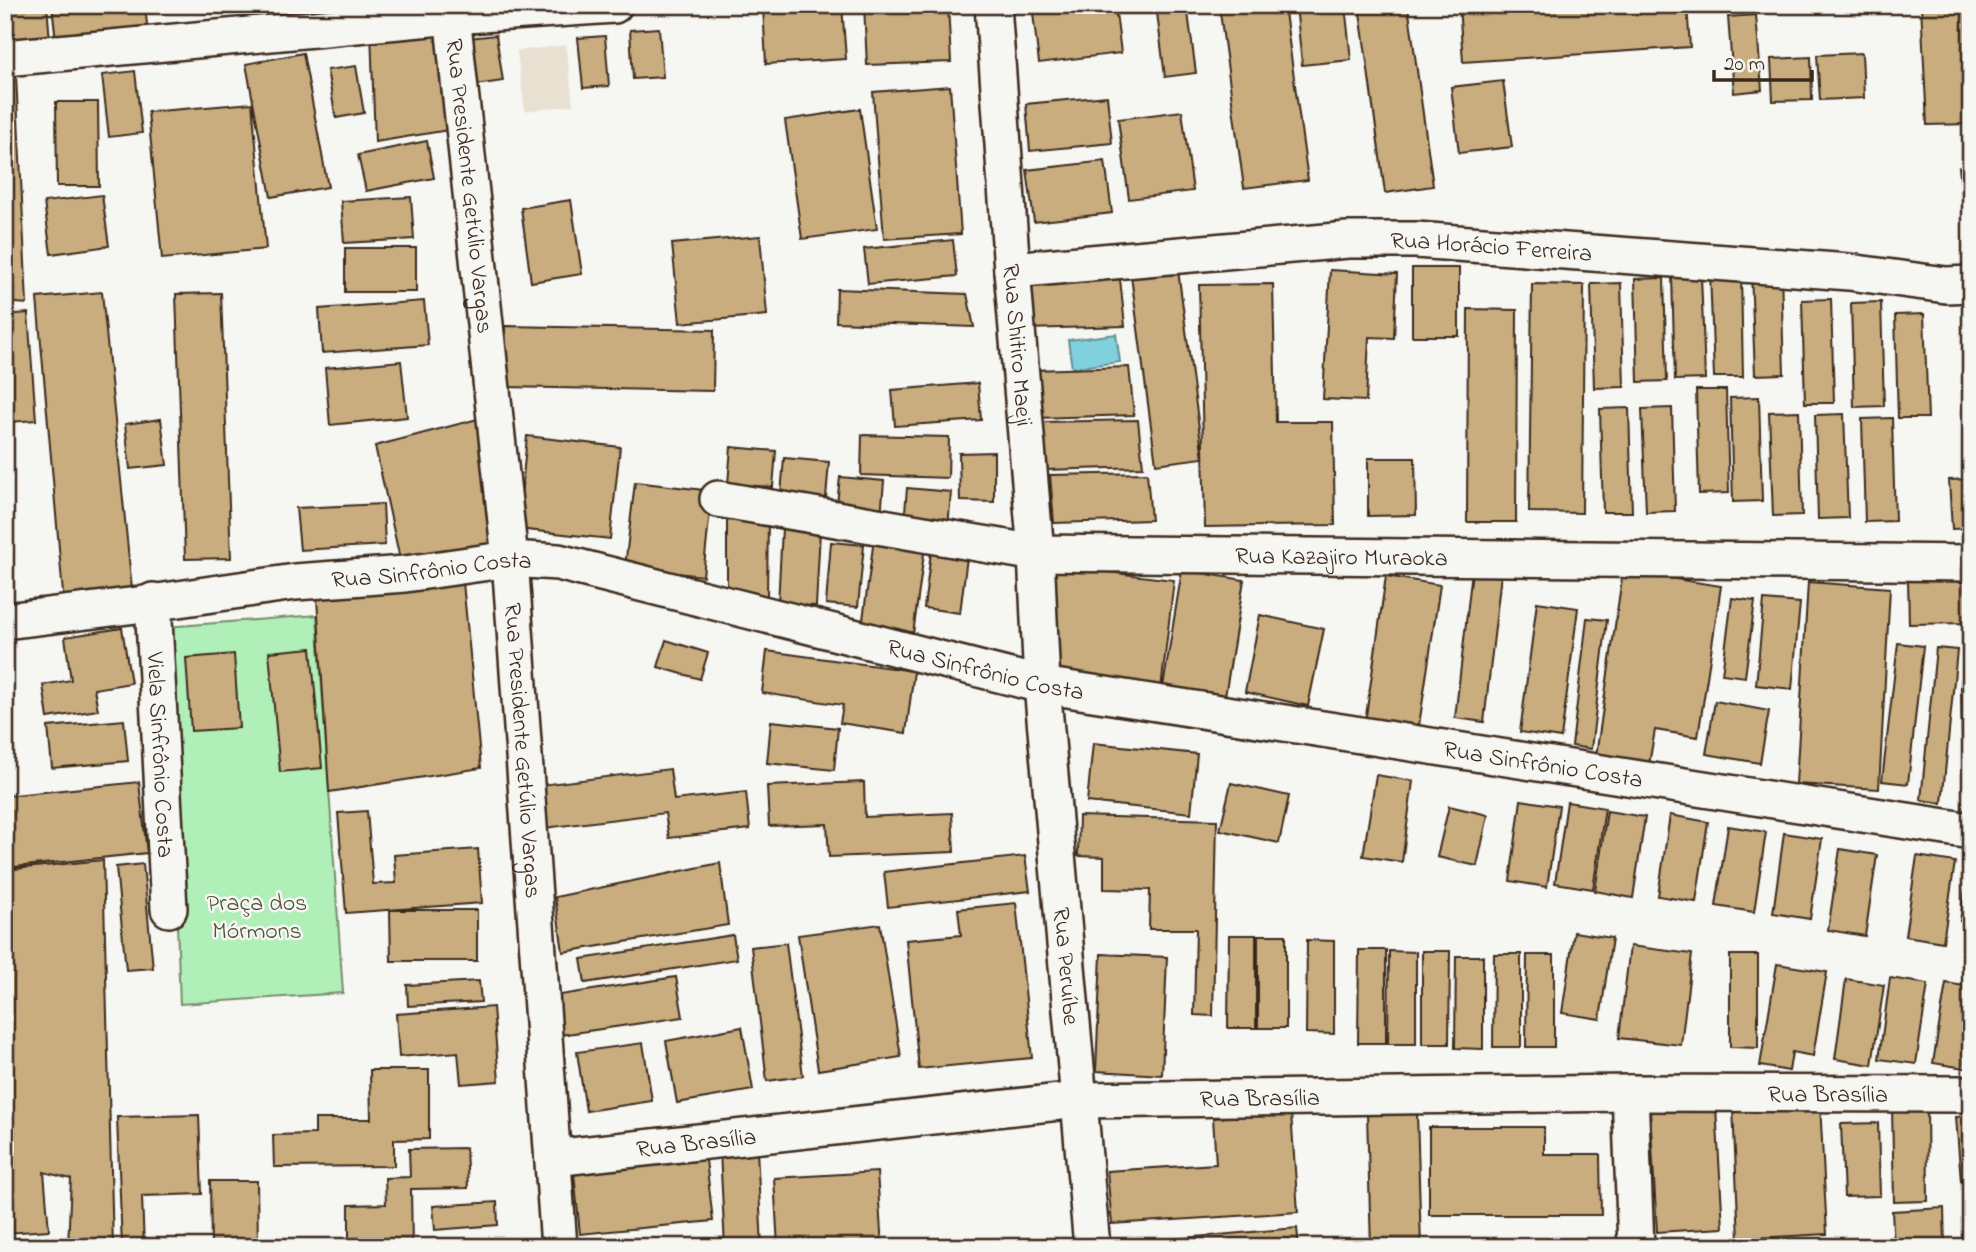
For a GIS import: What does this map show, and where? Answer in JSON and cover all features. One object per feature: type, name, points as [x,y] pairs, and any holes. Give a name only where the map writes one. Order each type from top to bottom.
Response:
[{"type":"street","points":[[5,58],[452,11],[614,5]]},
{"type":"street","name":"Rua Shitiro Maeji","points":[[993,5],[1036,553],[1042,685]]},
{"type":"street","name":"Rua Presidente Getúlio Vargas","points":[[452,11],[510,559],[559,1247]]},
{"type":"street","name":"Rua Horácio Ferreira","points":[[1012,270],[1348,240],[1416,240],[1849,272],[1946,285],[1971,284]]},
{"type":"street","name":"Rua Kazajiro Muraoka","points":[[718,499],[1036,553],[1971,563]]},
{"type":"street","name":"Rua Sinfrônio Costa","points":[[5,621],[295,582],[405,574],[510,559],[558,562],[1042,685],[1971,831]]},
{"type":"street","name":"Viela Sinfrônio Costa","points":[[153,601],[169,909]]},
{"type":"street","name":"Rua Peruíbe","points":[[1042,685],[1092,1247]]},
{"type":"street","points":[[1630,1093],[1636,1247]]},
{"type":"street","name":"Rua Brasília","points":[[553,1158],[1078,1100],[1630,1093],[1971,1094]]},
{"type":"shaded area","points":[[566,45],[573,105],[525,111],[517,51]]},
{"type":"green space","name":"Praça dos Mórmons","points":[[317,615],[343,993],[180,1004],[166,627]]},
{"type":"water","points":[[1116,334],[1120,362],[1072,368],[1068,340]]},
{"type":"building","points":[[5,5],[47,5],[50,41],[5,41]]},
{"type":"building","points":[[52,5],[145,5],[148,34],[56,41]]},
{"type":"building","points":[[842,5],[846,59],[766,64],[763,6]]},
{"type":"building","points":[[864,5],[948,5],[951,62],[867,65]]},
{"type":"building","points":[[1032,5],[1115,5],[1121,53],[1039,63]]},
{"type":"building","points":[[1156,5],[1187,5],[1196,73],[1165,77]]},
{"type":"building","points":[[1219,5],[1284,5],[1308,180],[1244,188]]},
{"type":"building","points":[[1296,5],[1345,5],[1351,60],[1302,65]]},
{"type":"building","points":[[1359,5],[1408,5],[1433,186],[1385,193]]},
{"type":"building","points":[[1459,5],[1687,5],[1690,47],[1463,62]]},
{"type":"building","points":[[1921,5],[1971,5],[1971,124],[1927,125]]},
{"type":"building","points":[[1756,15],[1762,90],[1734,93],[1728,17]]},
{"type":"building","points":[[447,19],[455,129],[375,142],[371,31]]},
{"type":"building","points":[[659,28],[663,77],[633,79],[630,30]]},
{"type":"building","points":[[496,35],[503,81],[475,85],[469,38]]},
{"type":"building","points":[[605,36],[609,86],[583,88],[578,38]]},
{"type":"building","points":[[303,53],[328,187],[271,197],[246,64]]},
{"type":"building","points":[[1862,53],[1864,98],[1820,100],[1817,55]]},
{"type":"building","points":[[1811,57],[1812,100],[1773,101],[1771,59]]},
{"type":"building","points":[[356,66],[364,113],[336,118],[327,70]]},
{"type":"building","points":[[135,71],[142,133],[109,137],[102,75]]},
{"type":"building","points":[[16,75],[27,304],[5,302],[5,76]]},
{"type":"building","points":[[1503,81],[1512,147],[1459,153],[1451,87]]},
{"type":"building","points":[[950,86],[961,234],[884,239],[873,92]]},
{"type":"building","points":[[1107,96],[1112,143],[1030,151],[1026,104]]},
{"type":"building","points":[[56,102],[98,102],[99,186],[57,186]]},
{"type":"building","points":[[252,103],[266,249],[162,259],[148,112]]},
{"type":"building","points":[[860,109],[877,229],[802,239],[785,120]]},
{"type":"building","points":[[1182,111],[1193,191],[1129,199],[1118,119]]},
{"type":"building","points":[[427,141],[434,178],[366,191],[358,155]]},
{"type":"building","points":[[1105,161],[1112,213],[1034,222],[1027,170]]},
{"type":"building","points":[[1971,165],[1971,197],[1962,197],[1959,167]]},
{"type":"building","points":[[102,195],[109,246],[51,254],[44,202]]},
{"type":"building","points":[[411,197],[414,239],[344,243],[341,201]]},
{"type":"building","points":[[571,200],[582,274],[531,282],[521,208]]},
{"type":"building","points":[[1971,207],[1971,238],[1968,238],[1966,208]]},
{"type":"building","points":[[760,236],[767,315],[680,323],[672,244]]},
{"type":"building","points":[[953,240],[957,276],[868,284],[864,249]]},
{"type":"building","points":[[345,248],[416,248],[416,292],[345,292]]},
{"type":"building","points":[[1412,268],[1459,268],[1459,336],[1412,336]]},
{"type":"building","points":[[1178,270],[1203,458],[1156,464],[1131,276]]},
{"type":"building","points":[[1330,270],[1397,274],[1394,338],[1369,337],[1366,401],[1323,399]]},
{"type":"building","points":[[1781,271],[1784,374],[1755,375],[1751,272]]},
{"type":"building","points":[[1710,273],[1741,273],[1743,377],[1714,377]]},
{"type":"building","points":[[1701,275],[1705,379],[1675,380],[1672,276]]},
{"type":"building","points":[[1664,278],[1667,381],[1638,382],[1635,279]]},
{"type":"building","points":[[1120,279],[1125,326],[1027,329],[1024,282]]},
{"type":"building","points":[[1621,283],[1624,387],[1594,388],[1591,284]]},
{"type":"building","points":[[1273,284],[1276,422],[1333,422],[1335,525],[1205,527],[1199,285]]},
{"type":"building","points":[[1532,284],[1584,285],[1582,513],[1529,512]]},
{"type":"building","points":[[837,289],[967,294],[974,327],[836,322]]},
{"type":"building","points":[[102,292],[133,599],[64,605],[37,298]]},
{"type":"building","points":[[221,293],[231,558],[185,559],[176,294]]},
{"type":"building","points":[[1971,297],[1971,370],[1970,370],[1965,298]]},
{"type":"building","points":[[1831,299],[1834,403],[1805,403],[1802,300]]},
{"type":"building","points":[[424,301],[428,345],[322,353],[319,309]]},
{"type":"building","points":[[1881,302],[1884,406],[1854,407],[1851,303]]},
{"type":"building","points":[[1468,309],[1517,310],[1516,522],[1467,522]]},
{"type":"building","points":[[28,313],[36,420],[9,422],[5,315]]},
{"type":"building","points":[[1924,314],[1928,418],[1898,418],[1895,315]]},
{"type":"building","points":[[505,326],[714,330],[713,391],[504,387]]},
{"type":"building","points":[[401,361],[407,417],[330,425],[325,368]]},
{"type":"building","points":[[1129,367],[1134,415],[1036,418],[1032,370]]},
{"type":"building","points":[[978,383],[981,420],[895,426],[892,390]]},
{"type":"building","points":[[1696,390],[1726,390],[1729,493],[1699,494]]},
{"type":"building","points":[[1759,397],[1762,501],[1733,502],[1730,398]]},
{"type":"building","points":[[1629,408],[1632,512],[1603,512],[1600,409]]},
{"type":"building","points":[[1672,408],[1675,511],[1646,512],[1642,409]]},
{"type":"building","points":[[1799,411],[1802,515],[1773,516],[1769,412]]},
{"type":"building","points":[[1844,414],[1848,518],[1818,519],[1815,415]]},
{"type":"building","points":[[489,416],[501,557],[402,568],[375,446]]},
{"type":"building","points":[[1892,418],[1895,521],[1865,522],[1862,419]]},
{"type":"building","points":[[161,419],[167,465],[130,469],[125,424]]},
{"type":"building","points":[[1138,420],[1143,467],[1045,470],[1042,422]]},
{"type":"building","points":[[862,435],[949,437],[948,478],[861,475]]},
{"type":"building","points":[[527,436],[620,447],[610,539],[518,529]]},
{"type":"building","points":[[731,447],[776,451],[773,487],[728,484]]},
{"type":"building","points":[[5,448],[9,504],[5,504]]},
{"type":"building","points":[[994,452],[994,502],[960,501],[959,453]]},
{"type":"building","points":[[784,458],[829,462],[826,498],[781,494]]},
{"type":"building","points":[[1368,458],[1415,458],[1416,515],[1368,516]]},
{"type":"building","points":[[1147,473],[1151,520],[1054,523],[1050,475]]},
{"type":"building","points":[[840,477],[884,481],[881,517],[836,513]]},
{"type":"building","points":[[1971,479],[1971,528],[1952,529],[1949,480]]},
{"type":"building","points":[[635,482],[712,491],[703,576],[625,567]]},
{"type":"building","points":[[907,488],[951,492],[948,528],[904,524]]},
{"type":"building","points":[[383,504],[385,545],[300,550],[296,508]]},
{"type":"building","points":[[727,518],[768,518],[767,596],[727,596]]},
{"type":"building","points":[[782,528],[820,531],[816,606],[778,604]]},
{"type":"building","points":[[874,539],[925,546],[913,634],[862,627]]},
{"type":"building","points":[[831,542],[864,545],[858,607],[826,604]]},
{"type":"building","points":[[931,552],[967,557],[960,613],[924,608]]},
{"type":"building","points":[[1057,566],[1174,580],[1160,697],[1043,682]]},
{"type":"building","points":[[1182,570],[1244,580],[1224,703],[1162,693]]},
{"type":"building","points":[[1472,571],[1501,575],[1484,722],[1455,718]]},
{"type":"building","points":[[1623,571],[1721,586],[1698,737],[1655,730],[1649,764],[1596,756]]},
{"type":"building","points":[[462,572],[481,768],[329,792],[316,582]]},
{"type":"building","points":[[1386,576],[1440,585],[1418,732],[1365,723]]},
{"type":"building","points":[[1971,578],[1971,623],[1909,624],[1908,579]]},
{"type":"building","points":[[1808,582],[1890,588],[1879,789],[1796,784]]},
{"type":"building","points":[[1732,598],[1755,601],[1745,677],[1722,674]]},
{"type":"building","points":[[1764,600],[1800,603],[1792,689],[1756,685]]},
{"type":"building","points":[[1537,602],[1578,608],[1561,738],[1520,732]]},
{"type":"building","points":[[1260,615],[1324,629],[1308,706],[1245,692]]},
{"type":"building","points":[[1587,618],[1607,620],[1591,749],[1572,746]]},
{"type":"building","points":[[122,628],[131,683],[94,689],[98,710],[48,718],[43,685],[71,680],[65,637]]},
{"type":"building","points":[[666,640],[708,653],[700,679],[658,667]]},
{"type":"building","points":[[1898,643],[1923,646],[1908,784],[1882,781]]},
{"type":"building","points":[[311,648],[322,768],[280,772],[269,652]]},
{"type":"building","points":[[1936,648],[1957,650],[1942,803],[1921,800]]},
{"type":"building","points":[[767,651],[914,671],[906,733],[840,723],[843,705],[762,693]]},
{"type":"building","points":[[234,654],[239,728],[191,731],[186,658]]},
{"type":"building","points":[[1961,680],[1971,680],[1971,738],[1962,739]]},
{"type":"building","points":[[1715,701],[1769,711],[1760,763],[1706,754]]},
{"type":"building","points":[[124,720],[128,761],[52,768],[48,727]]},
{"type":"building","points":[[771,721],[838,728],[834,770],[767,763]]},
{"type":"building","points":[[1093,743],[1197,754],[1191,813],[1087,802]]},
{"type":"building","points":[[670,769],[674,800],[746,792],[750,829],[669,838],[665,813],[545,828],[540,785]]},
{"type":"building","points":[[1376,775],[1413,781],[1402,862],[1363,856]]},
{"type":"building","points":[[139,782],[147,853],[5,868],[5,796]]},
{"type":"building","points":[[864,782],[865,817],[952,813],[954,852],[829,857],[827,824],[769,826],[767,786]]},
{"type":"building","points":[[1231,783],[1289,796],[1279,843],[1220,830]]},
{"type":"building","points":[[1521,800],[1559,806],[1547,887],[1510,881]]},
{"type":"building","points":[[1567,802],[1605,808],[1593,889],[1555,883]]},
{"type":"building","points":[[1449,806],[1488,815],[1477,866],[1437,857]]},
{"type":"building","points":[[367,811],[373,884],[396,883],[394,855],[478,849],[482,903],[346,913],[338,813]]},
{"type":"building","points":[[1607,811],[1645,817],[1633,898],[1595,891]]},
{"type":"building","points":[[1670,815],[1708,822],[1696,902],[1658,896]]},
{"type":"building","points":[[1079,816],[1217,820],[1213,1016],[1194,1015],[1196,929],[1149,929],[1150,890],[1104,889],[1104,857],[1078,856]]},
{"type":"building","points":[[1728,826],[1766,832],[1754,912],[1716,906]]},
{"type":"building","points":[[1784,833],[1822,839],[1810,919],[1773,913]]},
{"type":"building","points":[[1840,849],[1877,855],[1865,936],[1828,930]]},
{"type":"building","points":[[1025,856],[1030,891],[888,907],[884,872]]},
{"type":"building","points":[[1917,856],[1955,862],[1943,942],[1905,936]]},
{"type":"building","points":[[103,860],[113,1247],[68,1247],[71,1179],[44,1172],[49,1230],[5,1233],[5,870]]},
{"type":"building","points":[[720,863],[728,925],[563,952],[555,897]]},
{"type":"building","points":[[1971,863],[1971,922],[1960,921]]},
{"type":"building","points":[[143,864],[153,968],[126,970],[116,867]]},
{"type":"building","points":[[1016,903],[1032,1058],[919,1069],[906,940],[961,935],[958,909]]},
{"type":"building","points":[[390,910],[477,910],[477,961],[391,961]]},
{"type":"building","points":[[880,924],[901,1057],[818,1070],[798,935]]},
{"type":"building","points":[[1574,932],[1612,938],[1600,1019],[1562,1013]]},
{"type":"building","points":[[733,935],[737,959],[585,983],[581,959]]},
{"type":"building","points":[[1229,935],[1256,935],[1256,1028],[1228,1028]]},
{"type":"building","points":[[1258,935],[1286,935],[1286,1028],[1258,1028]]},
{"type":"building","points":[[1307,940],[1334,941],[1334,1034],[1306,1033]]},
{"type":"building","points":[[786,943],[803,1076],[767,1081],[751,947]]},
{"type":"building","points":[[1630,946],[1692,954],[1681,1045],[1619,1038]]},
{"type":"building","points":[[1359,950],[1386,950],[1386,1043],[1358,1043]]},
{"type":"building","points":[[1389,951],[1416,952],[1416,1044],[1388,1044]]},
{"type":"building","points":[[1422,951],[1450,951],[1449,1044],[1422,1044]]},
{"type":"building","points":[[1101,954],[1167,957],[1162,1075],[1096,1071]]},
{"type":"building","points":[[1494,954],[1521,954],[1521,1047],[1493,1047]]},
{"type":"building","points":[[1527,955],[1554,955],[1554,1047],[1526,1047]]},
{"type":"building","points":[[1730,955],[1758,955],[1758,1048],[1730,1047]]},
{"type":"building","points":[[1456,956],[1483,956],[1483,1049],[1455,1048]]},
{"type":"building","points":[[1777,964],[1827,972],[1813,1056],[1792,1052],[1789,1071],[1760,1066]]},
{"type":"building","points":[[676,977],[683,1017],[560,1035],[554,996]]},
{"type":"building","points":[[1890,978],[1928,984],[1916,1064],[1879,1059]]},
{"type":"building","points":[[1846,979],[1884,985],[1872,1065],[1835,1059]]},
{"type":"building","points":[[479,981],[481,1002],[408,1006],[407,985]]},
{"type":"building","points":[[1946,983],[1971,987],[1971,1069],[1933,1063]]},
{"type":"building","points":[[493,1007],[499,1081],[461,1084],[458,1052],[399,1057],[396,1014]]},
{"type":"building","points":[[742,1027],[753,1090],[677,1103],[666,1041]]},
{"type":"building","points":[[643,1043],[652,1101],[586,1111],[577,1052]]},
{"type":"building","points":[[370,1070],[429,1070],[429,1139],[394,1140],[394,1166],[274,1167],[273,1135],[315,1134],[315,1119],[371,1119]]},
{"type":"building","points":[[1820,1104],[1827,1234],[1739,1239],[1733,1108]]},
{"type":"building","points":[[1716,1107],[1723,1228],[1657,1232],[1650,1110]]},
{"type":"building","points":[[1892,1107],[1927,1107],[1928,1201],[1894,1202]]},
{"type":"building","points":[[1291,1113],[1298,1212],[1112,1224],[1107,1171],[1216,1164],[1213,1118]]},
{"type":"building","points":[[1417,1113],[1421,1247],[1371,1247],[1367,1114]]},
{"type":"building","points":[[199,1115],[202,1194],[142,1196],[144,1247],[122,1247],[117,1117]]},
{"type":"building","points":[[1971,1116],[1971,1181],[1961,1181],[1956,1117]]},
{"type":"building","points":[[1878,1123],[1880,1196],[1844,1197],[1841,1124]]},
{"type":"building","points":[[1429,1127],[1544,1127],[1544,1154],[1600,1154],[1601,1215],[1429,1215]]},
{"type":"building","points":[[466,1148],[468,1188],[411,1189],[412,1247],[349,1247],[349,1205],[386,1204],[385,1178],[410,1177],[409,1149]]},
{"type":"building","points":[[757,1150],[762,1247],[725,1247],[720,1152]]},
{"type":"building","points":[[706,1160],[713,1221],[580,1234],[574,1173]]},
{"type":"building","points":[[877,1172],[882,1247],[778,1247],[774,1178]]},
{"type":"building","points":[[210,1181],[257,1181],[258,1247],[211,1247]]},
{"type":"building","points":[[497,1202],[498,1225],[435,1230],[433,1206]]},
{"type":"building","points":[[1944,1208],[1945,1247],[1894,1247],[1892,1211]]},
{"type":"building","points":[[1297,1228],[1299,1247],[1118,1247],[1117,1244]]}]
